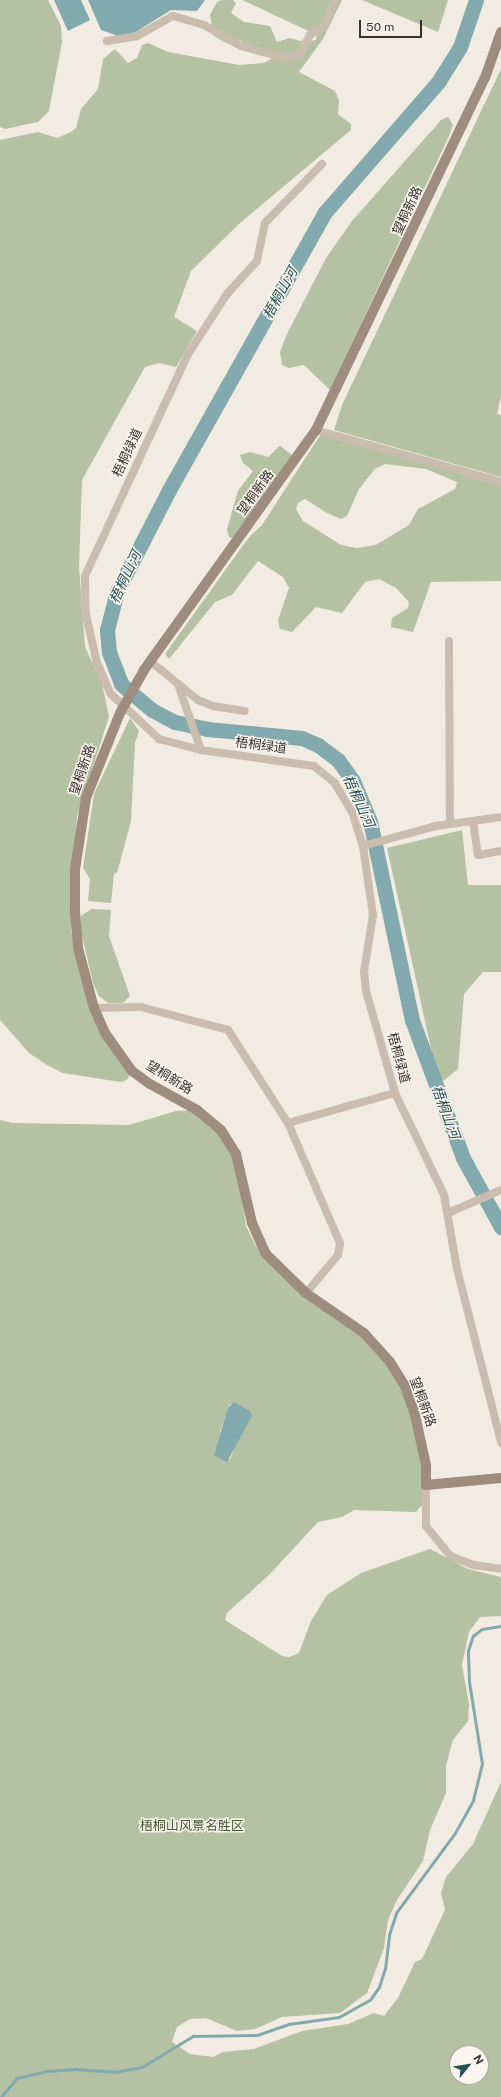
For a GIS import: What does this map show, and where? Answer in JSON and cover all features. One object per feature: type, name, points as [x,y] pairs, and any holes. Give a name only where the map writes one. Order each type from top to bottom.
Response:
[{"type":"street","points":[[107,41],[138,36],[173,16],[204,25],[241,46],[285,58],[299,55],[310,35],[325,26],[334,0]]},
{"type":"street","name":"望桐新路","points":[[501,32],[485,78],[316,430],[150,661],[120,713],[86,798],[76,869],[75,912],[78,948],[94,1008],[105,1033],[132,1071],[150,1084],[197,1110],[230,1142],[258,1238],[275,1266],[306,1293],[364,1333],[394,1368],[415,1415],[426,1465],[426,1526],[450,1556],[474,1565],[501,1569]]},
{"type":"street","name":"梧桐绿道","points":[[322,164],[265,223],[257,261],[228,294],[188,354],[86,576],[84,594],[92,648],[111,694],[159,739],[201,750],[321,769],[334,782],[352,812],[365,845],[373,915],[364,972],[366,991],[395,1093],[444,1195],[457,1269],[501,1442]]},
{"type":"street","points":[[316,430],[501,482]]},
{"type":"street","points":[[449,641],[450,824]]},
{"type":"street","points":[[150,661],[179,686],[213,706],[245,711]]},
{"type":"street","points":[[179,686],[201,750]]},
{"type":"street","points":[[365,845],[393,840],[450,824],[501,817]]},
{"type":"street","points":[[473,821],[478,855],[501,851]]},
{"type":"street","points":[[94,1008],[141,1007],[228,1030],[288,1122],[340,1243],[338,1255],[306,1293]]},
{"type":"street","points":[[288,1122],[395,1093]]},
{"type":"street","points":[[448,1213],[498,1194]]},
{"type":"street","points":[[426,1485],[501,1478]]},
{"type":"green space","points":[[0,0],[48,0],[61,26],[62,42],[49,111],[38,122],[5,129],[0,127]]},
{"type":"green space","points":[[222,0],[233,0],[236,3],[231,13],[244,22],[270,26],[277,42],[289,38],[305,42],[316,40],[317,35],[242,0],[342,0],[323,39],[299,72],[335,91],[339,100],[338,114],[351,124],[351,130],[240,223],[191,271],[174,317],[197,331],[176,367],[159,363],[145,367],[82,480],[79,567],[85,647],[102,683],[109,717],[77,816],[71,931],[93,1014],[129,1073],[128,1079],[122,1082],[63,1073],[47,1065],[29,1053],[0,1020],[0,140],[38,132],[57,138],[71,132],[76,128],[81,109],[98,89],[103,59],[115,49],[128,63],[137,58],[142,45],[148,43],[168,52],[239,65],[264,63],[271,59],[272,55],[249,47],[240,40],[228,44],[214,36],[210,15],[217,2]]},
{"type":"green space","points":[[362,0],[448,0],[438,32]]},
{"type":"green space","points":[[501,69],[501,396],[497,414],[501,415],[501,477],[334,430],[342,405]]},
{"type":"green space","points":[[448,117],[453,125],[449,136],[330,390],[304,365],[289,368],[282,365],[280,352],[286,336],[326,258],[352,221],[441,120]]},
{"type":"green space","points":[[321,434],[501,483],[501,581],[431,582],[413,632],[391,627],[392,618],[408,608],[409,602],[396,588],[379,579],[365,582],[342,613],[316,607],[292,632],[280,629],[278,620],[289,588],[283,577],[258,561],[232,595],[215,602],[169,659],[165,654],[249,537],[262,525]],"holes":[[[385,464],[426,469],[457,482],[455,489],[418,509],[409,525],[376,545],[357,548],[341,545],[303,521],[296,509],[298,503],[305,499],[327,513],[341,519],[347,516],[359,489],[375,469]]]},
{"type":"green space","points":[[280,446],[292,455],[291,460],[236,540],[229,537],[227,529],[238,491],[253,471],[243,463],[240,455],[250,452],[268,457]]},
{"type":"green space","points":[[130,718],[139,731],[135,743],[131,821],[117,873],[114,874],[111,903],[88,901],[90,879],[83,868],[94,794]]},
{"type":"green space","points":[[462,830],[468,885],[501,885],[501,972],[483,972],[464,994],[458,1069],[443,1081],[434,1062],[387,848]]},
{"type":"green space","points":[[91,909],[111,910],[109,936],[130,996],[123,1003],[108,1003],[99,996],[93,983],[80,927],[81,916]]},
{"type":"green space","name":"梧桐山风景名胜区","points":[[193,1110],[212,1122],[236,1154],[246,1226],[256,1246],[273,1267],[363,1336],[390,1365],[408,1401],[422,1461],[422,1505],[416,1512],[354,1510],[342,1517],[318,1522],[270,1574],[227,1613],[225,1620],[282,1656],[289,1657],[299,1653],[311,1621],[327,1595],[361,1573],[430,1549],[468,1569],[501,1577],[501,1616],[480,1617],[469,1632],[462,1665],[469,1704],[468,1721],[453,1740],[446,1765],[446,1793],[430,1830],[423,1861],[397,1900],[388,1920],[384,1948],[367,1993],[340,2013],[282,2017],[255,2029],[237,2031],[206,2018],[190,2019],[177,2027],[172,2042],[190,2054],[213,2057],[223,2052],[254,2049],[302,2031],[348,2024],[374,2013],[384,2016],[398,1998],[415,1962],[422,1959],[445,1910],[441,1893],[446,1877],[473,1844],[501,1782],[501,2097],[0,2097],[0,1120],[12,1123],[129,1125],[176,1111]],"holes":[[[230,1404],[252,1416],[239,1436],[230,1460],[220,1432]]]},
{"type":"water","points":[[54,0],[81,0],[90,20],[68,31]]},
{"type":"water","points":[[88,0],[205,0],[197,11],[171,10],[134,33],[118,36],[101,30]]},
{"type":"water","points":[[234,1402],[250,1411],[252,1416],[227,1462],[214,1455],[228,1408]]},
{"type":"waterway","name":"梧桐山河","points":[[476,0],[460,47],[439,81],[325,212],[169,490],[117,591],[107,630],[109,652],[121,684],[152,710],[175,722],[207,729],[302,738],[318,745],[338,760],[353,781],[370,821],[412,1020],[463,1158],[501,1227]]},
{"type":"waterway","points":[[1,2097],[17,2078],[47,2071],[75,2069],[114,2072],[142,2067],[193,2036],[257,2035],[289,2024],[339,2017],[370,2000],[379,1987],[385,1969],[389,1935],[396,1913],[455,1833],[473,1800],[482,1764],[469,1682],[468,1651],[473,1636],[482,1629],[501,1626]]}]
